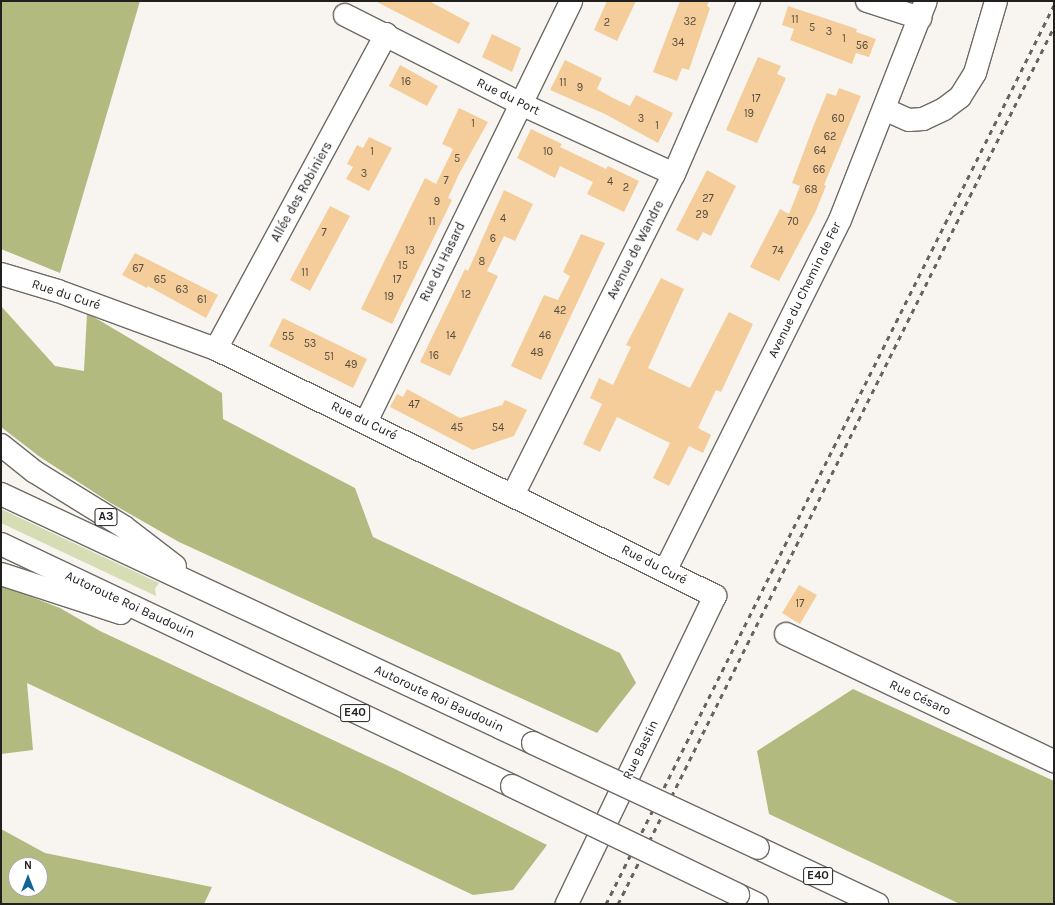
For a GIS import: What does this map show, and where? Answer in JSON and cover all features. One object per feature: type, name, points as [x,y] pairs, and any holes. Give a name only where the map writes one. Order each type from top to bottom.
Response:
[{"type":"main road","name":"Rue du Hasard","points":[[366,422],[571,1]]},
{"type":"main road","name":"Avenue de Wandre","points":[[513,495],[674,174],[749,1]]},
{"type":"main road","points":[[867,1],[923,10]]},
{"type":"main road","points":[[884,109],[909,120],[923,118],[944,109],[960,97],[975,73],[996,1]]},
{"type":"main road","name":"Avenue du Chemin de Fer","points":[[664,571],[840,220],[923,10]]},
{"type":"main road","name":"Rue du Port","points":[[344,15],[386,34],[522,104],[674,174]]},
{"type":"main road","name":"Allée des Robiniers","points":[[216,349],[386,34]]},
{"type":"main road","name":"Rue du Curé","points":[[1,274],[58,291],[216,349],[715,596]]},
{"type":"main road","name":"A3","points":[[1,445],[41,475],[124,527],[210,592]]},
{"type":"main road","name":"Autoroute Roi Baudouin","points":[[1,494],[877,904]]},
{"type":"main road","name":"Autoroute Roi Baudouin","points":[[1,544],[512,786],[757,904]]},
{"type":"main road","points":[[1,574],[199,638]]},
{"type":"main road","name":"Rue Bastin","points":[[567,904],[715,596]]},
{"type":"main road","name":"Rue Césaro","points":[[786,634],[1054,761]]},
{"type":"green space","points":[[1,1],[140,1],[60,273],[1,249]]},
{"type":"green space","points":[[1,306],[55,366],[84,371],[87,313],[222,393],[223,419],[355,488],[373,537],[620,653],[636,683],[597,733],[179,542],[109,502],[40,457],[1,427]]},
{"type":"green space","points":[[1,509],[159,583],[155,589],[156,596],[1,523]]},
{"type":"green space","points":[[1,585],[60,608],[100,631],[397,770],[547,845],[513,890],[473,895],[27,683],[33,750],[1,754]]},
{"type":"green space","points":[[853,689],[1054,781],[1054,904],[960,904],[769,814],[757,751]]},
{"type":"green space","points":[[1,829],[45,853],[212,887],[204,904],[1,904]]},
{"type":"building","points":[[375,1],[429,1],[470,23],[459,44]]},
{"type":"building","points":[[607,1],[636,1],[617,41],[594,30]]},
{"type":"building","points":[[680,1],[709,1],[707,6],[710,8],[689,70],[682,68],[677,81],[653,72]]},
{"type":"building","points":[[788,6],[857,29],[856,32],[876,39],[869,57],[856,53],[852,64],[790,40],[794,29],[782,25]]},
{"type":"building","points":[[492,34],[521,48],[512,72],[482,57]]},
{"type":"building","points":[[758,57],[781,66],[777,74],[786,78],[757,143],[726,130]]},
{"type":"building","points":[[565,60],[602,78],[597,89],[613,98],[630,106],[636,95],[673,113],[658,143],[605,114],[550,90]]},
{"type":"building","points":[[400,65],[438,86],[427,106],[389,86]]},
{"type":"building","points":[[839,88],[861,96],[824,185],[826,186],[815,213],[779,281],[750,267],[780,209],[789,214],[800,186],[792,183],[815,122],[827,93],[836,96]]},
{"type":"building","points":[[459,108],[488,122],[459,174],[448,198],[452,200],[392,324],[361,309],[425,178],[436,184],[453,149],[442,144]]},
{"type":"building","points":[[531,129],[562,144],[560,147],[606,169],[608,166],[639,181],[624,212],[587,194],[593,182],[560,166],[555,178],[517,158]]},
{"type":"building","points":[[369,137],[392,148],[369,191],[346,179],[353,167],[347,164],[357,145],[363,148]]},
{"type":"building","points":[[707,170],[736,186],[711,236],[703,232],[698,241],[676,230]]},
{"type":"building","points":[[504,190],[533,204],[515,241],[504,236],[487,271],[498,276],[450,376],[420,362],[465,269],[468,271]]},
{"type":"building","points":[[330,206],[350,216],[310,291],[290,280]]},
{"type":"building","points":[[581,234],[605,243],[541,380],[511,366],[544,295],[558,300],[570,276],[563,272]]},
{"type":"building","points":[[135,253],[218,295],[206,318],[148,286],[147,288],[122,275]]},
{"type":"building","points":[[661,278],[684,289],[648,368],[690,388],[729,312],[753,324],[721,392],[716,390],[698,428],[711,435],[703,453],[689,446],[669,486],[653,478],[670,443],[617,417],[600,452],[583,444],[602,404],[590,398],[599,378],[613,385],[631,347],[626,345]]},
{"type":"building","points":[[283,318],[367,359],[353,388],[269,346]]},
{"type":"building","points":[[407,389],[460,418],[502,405],[505,400],[527,410],[514,436],[473,450],[390,407],[397,394],[403,397]]},
{"type":"building","points":[[799,585],[817,595],[800,624],[782,613]]},
{"type":"railway","points":[[606,904],[1054,5]]},
{"type":"railway","points":[[618,904],[1054,27]]}]
